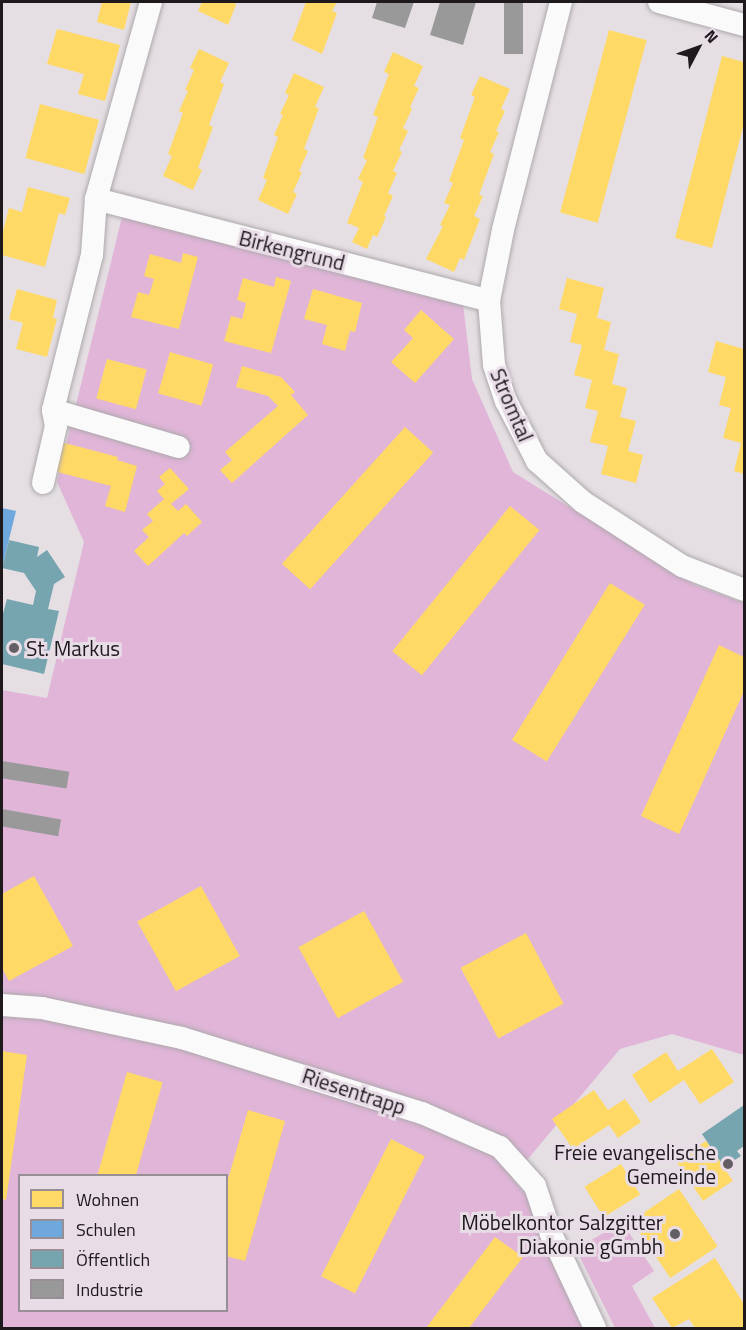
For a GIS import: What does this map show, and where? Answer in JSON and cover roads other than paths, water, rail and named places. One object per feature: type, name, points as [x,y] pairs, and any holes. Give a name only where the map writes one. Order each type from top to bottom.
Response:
[{"type":"street","name":"Stromtal","points":[[561,2],[503,230],[489,301],[494,365],[506,401],[537,460],[583,502],[682,566],[744,590]]},
{"type":"street","points":[[659,2],[744,25]]},
{"type":"street","points":[[43,483],[56,426],[52,410],[92,255],[96,199],[150,3]]},
{"type":"street","name":"Birkengrund","points":[[96,199],[489,301]]},
{"type":"street","points":[[52,410],[179,447]]},
{"type":"street","name":"Riesentrapp","points":[[2,1005],[42,1008],[182,1038],[422,1113],[500,1147],[535,1186],[552,1234],[595,1329]]},
{"type":"place","name":"St. Markus","points":[[14,648]]},
{"type":"place","name":"Freie evangelische Gemeinde","points":[[728,1164]]},
{"type":"place","name":"Möbelkontor Salzgitter Diakonie gGmbh","points":[[675,1234]]}]
